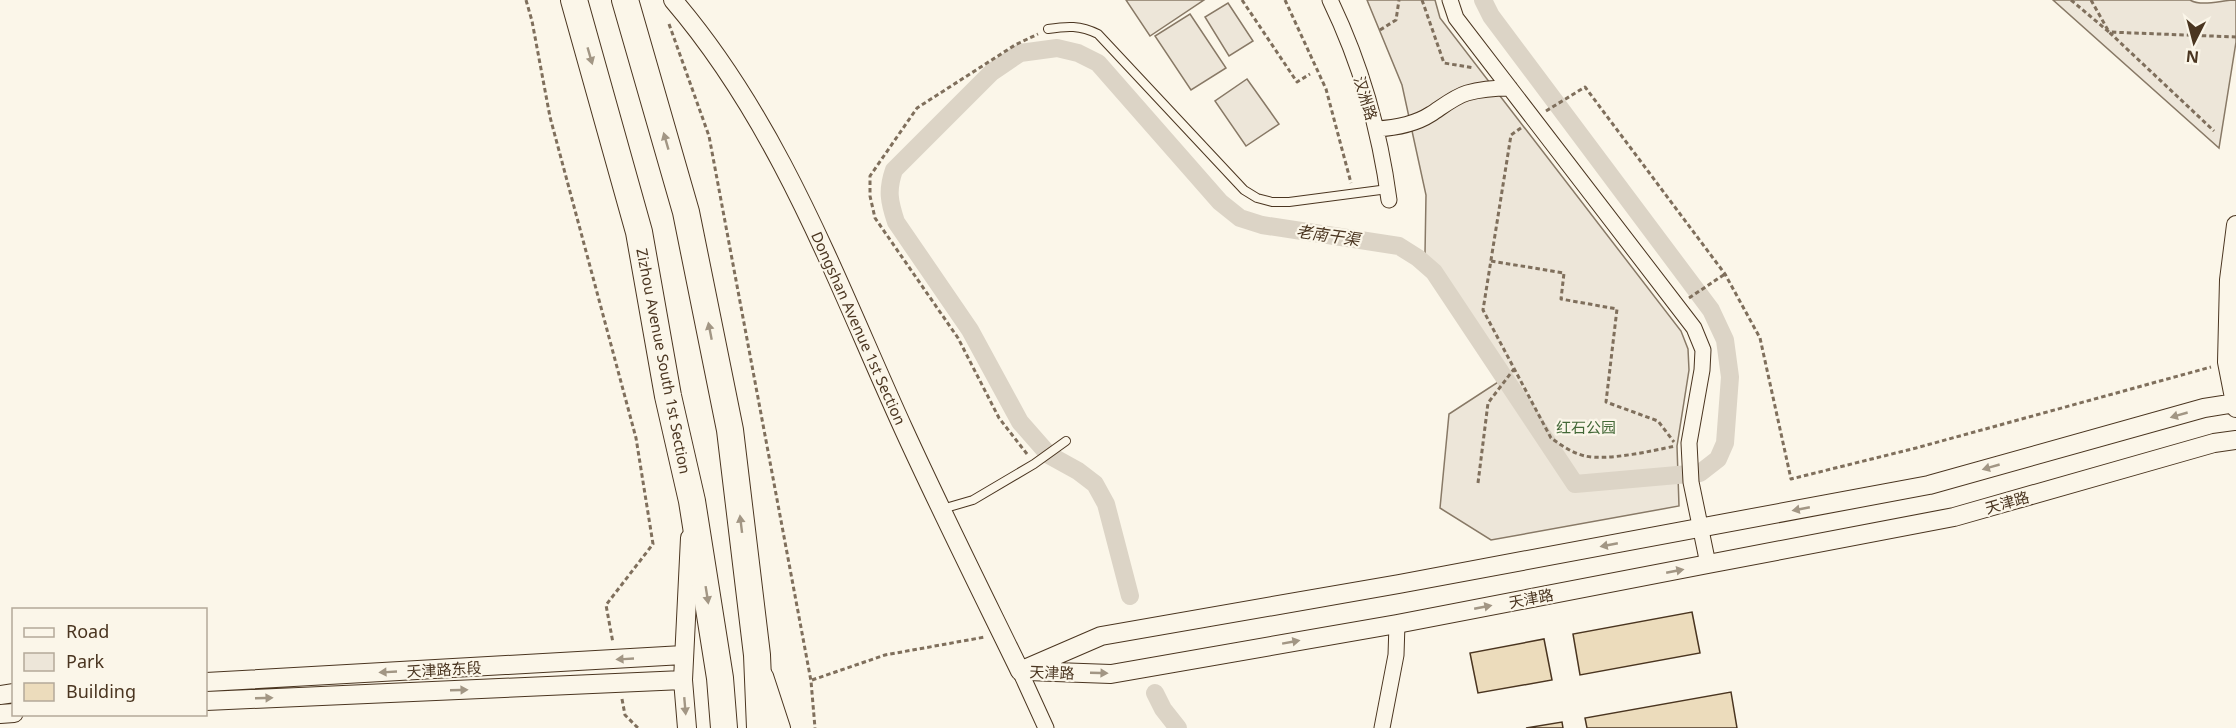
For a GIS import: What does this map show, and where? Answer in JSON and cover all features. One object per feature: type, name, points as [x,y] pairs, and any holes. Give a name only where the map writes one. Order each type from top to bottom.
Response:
[{"type":"highway","points":[[625,0],[686,212],[730,430],[757,655],[760,728]]},
{"type":"highway","name":"Zizhou Avenue South 1st Section","points":[[574,1],[639,232],[668,396],[692,501],[720,678],[724,728]]},
{"type":"street","name":"Dongshan Avenue 1st Section","points":[[673,0],[694,24],[734,80],[773,145],[834,268],[904,430],[1020,671]]},
{"type":"street","name":"汉洲路","points":[[1330,0],[1359,74],[1376,129],[1388,195]]},
{"type":"street","points":[[1450,0],[1456,18],[1694,328],[1702,350],[1702,370],[1683,444],[1690,466],[1691,482],[1708,564]]},
{"type":"street","points":[[1376,129],[1394,128],[1429,116],[1446,103],[1467,93],[1510,88]]},
{"type":"street","points":[[2235,404],[2227,362],[2229,280],[2236,225]]},
{"type":"street","name":"天津路","points":[[1020,671],[1101,636],[1700,529],[1929,485],[2204,408],[2235,404]]},
{"type":"street","name":"天津路","points":[[1020,671],[1111,674],[1397,624],[1954,517],[2214,443],[2236,440]]},
{"type":"street","points":[[687,728],[683,655],[692,501]]},
{"type":"street","points":[[1382,728],[1395,655],[1397,624]]},
{"type":"street","name":"天津路东段","points":[[207,682],[683,655]]},
{"type":"street","points":[[757,655],[781,728]]},
{"type":"street","points":[[1020,671],[1046,728]]},
{"type":"street","name":"天津路东段","points":[[207,701],[683,680]]},
{"type":"lane","points":[[1048,29],[1071,26],[1086,28],[1098,34],[1244,190],[1257,198],[1272,202],[1289,202],[1354,194],[1388,195]]},
{"type":"lane","points":[[942,509],[973,500],[1034,464],[1066,441]]},
{"type":"path","points":[[526,0],[550,117],[636,438],[653,544],[606,605],[615,659]]},
{"type":"path","points":[[1243,0],[1297,82],[1310,74]]},
{"type":"path","points":[[1285,0],[1326,89],[1354,194]]},
{"type":"path","points":[[1380,30],[1396,20],[1399,0]]},
{"type":"path","points":[[1422,0],[1444,63],[1480,69]]},
{"type":"path","points":[[2072,0],[2214,131]]},
{"type":"path","points":[[2091,0],[2109,32]]},
{"type":"path","points":[[668,21],[710,136],[811,681],[815,728]]},
{"type":"path","points":[[1034,464],[999,418],[958,338],[875,218],[870,196],[870,176],[917,108],[1015,45],[1048,29]]},
{"type":"path","points":[[2109,32],[2236,37]]},
{"type":"path","points":[[1534,119],[1585,87],[1725,274],[1760,338],[1791,480],[2227,362]]},
{"type":"path","points":[[1511,135],[1483,310],[1551,438],[1565,448],[1585,456],[1613,456],[1683,444]]},
{"type":"path","points":[[1491,261],[1564,273],[1561,299],[1617,309],[1606,402],[1658,421],[1683,444]]},
{"type":"path","points":[[1677,306],[1725,274]]},
{"type":"path","points":[[1478,483],[1488,403],[1514,368]]},
{"type":"path","points":[[811,681],[885,655],[1002,634]]},
{"type":"path","points":[[620,683],[625,715],[638,728]]},
{"type":"green space","points":[[1126,0],[1204,0],[1150,36]]},
{"type":"green space","name":"红石公园","points":[[1367,0],[1435,0],[1440,18],[1681,331],[1688,349],[1689,370],[1677,446],[1679,506],[1491,540],[1440,508],[1449,414],[1509,375],[1425,254],[1426,195],[1402,85]]},
{"type":"green space","points":[[2053,0],[2190,0],[2206,3],[2236,0],[2236,42],[2219,148]]},
{"type":"green space","points":[[1228,3],[1253,41],[1229,56],[1205,17]]},
{"type":"green space","points":[[1190,14],[1226,68],[1191,90],[1155,36]]},
{"type":"green space","points":[[1247,79],[1279,124],[1246,146],[1215,101]]},
{"type":"building","points":[[1692,612],[1700,653],[1580,675],[1573,634]]},
{"type":"building","points":[[1544,639],[1552,680],[1478,693],[1470,653]]},
{"type":"building","points":[[1731,692],[1737,728],[1587,728],[1585,718]]},
{"type":"building","points":[[1562,722],[1563,728],[1526,728]]},
{"type":"waterway","name":"老南干渠","points":[[1130,596],[1106,504],[1095,484],[1078,471],[1049,455],[1020,422],[970,330],[896,222],[890,202],[890,184],[894,170],[992,72],[1020,53],[1057,48],[1078,53],[1098,63],[1220,202],[1240,218],[1262,225],[1399,246],[1418,258],[1434,272],[1575,484],[1700,473],[1718,459],[1725,443],[1730,377],[1725,340],[1711,310],[1491,16],[1483,0]]},
{"type":"waterway","name":"老南干渠","points":[[1155,693],[1163,709],[1178,728]]}]
